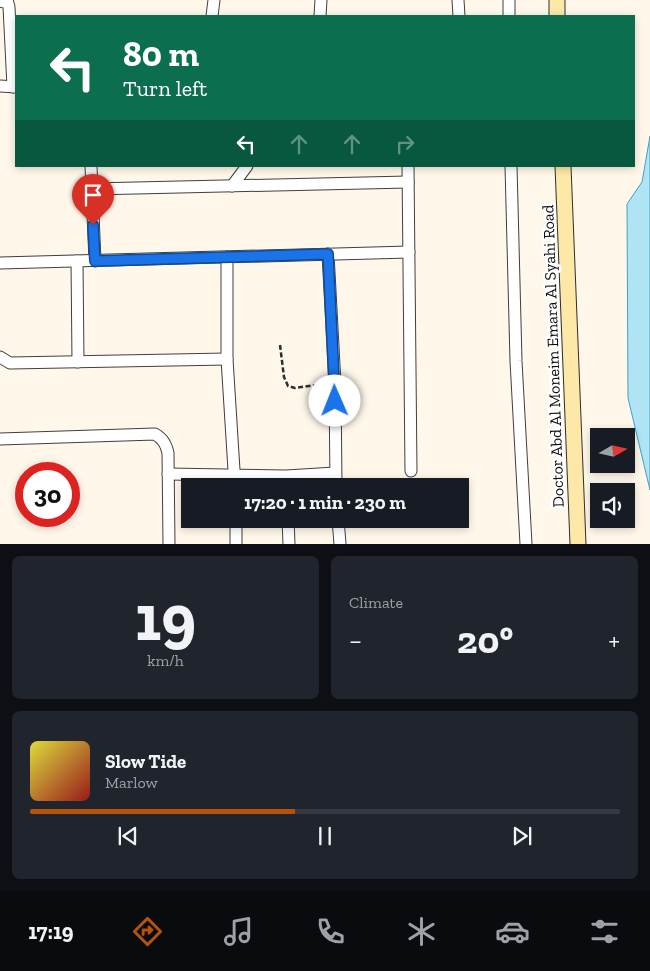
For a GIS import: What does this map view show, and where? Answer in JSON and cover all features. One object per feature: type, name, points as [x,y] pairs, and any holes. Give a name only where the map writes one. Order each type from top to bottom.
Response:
[{"type":"main road","points":[[557,0],[557,15]]},
{"type":"main road","name":"Doctor Abd Al Moneim Emara Al Syahi Road","points":[[563,167],[578,544]]},
{"type":"street","points":[[212,15],[214,0]]},
{"type":"street","points":[[320,15],[321,0]]},
{"type":"street","points":[[458,0],[459,15]]},
{"type":"street","points":[[509,0],[509,15]]},
{"type":"street","points":[[0,1],[8,3],[9,7],[15,87],[0,86]]},
{"type":"street","points":[[91,167],[95,261]]},
{"type":"street","points":[[232,186],[246,167]]},
{"type":"street","points":[[408,167],[411,471]]},
{"type":"street","points":[[511,167],[516,361],[526,544]]},
{"type":"street","points":[[92,189],[408,182]]},
{"type":"street","points":[[0,263],[409,252]]},
{"type":"street","points":[[328,254],[335,383],[335,478]]},
{"type":"street","points":[[227,257],[227,359],[235,478]]},
{"type":"street","points":[[77,261],[78,362]]},
{"type":"street","points":[[0,357],[10,363],[227,359]]},
{"type":"street","points":[[0,439],[155,434],[166,445],[169,544]]},
{"type":"street","points":[[305,478],[335,473]]},
{"type":"street","points":[[168,474],[213,478]]},
{"type":"street","points":[[236,528],[236,544]]},
{"type":"street","points":[[288,528],[289,544]]},
{"type":"street","points":[[339,528],[340,544]]},
{"type":"path","points":[[280,345],[284,377],[288,386],[295,388],[335,383]]},
{"type":"water","points":[[650,136],[650,490],[628,398],[627,204],[642,182]]},
{"type":"route","points":[[93,225],[95,261],[328,254],[335,401]]}]
